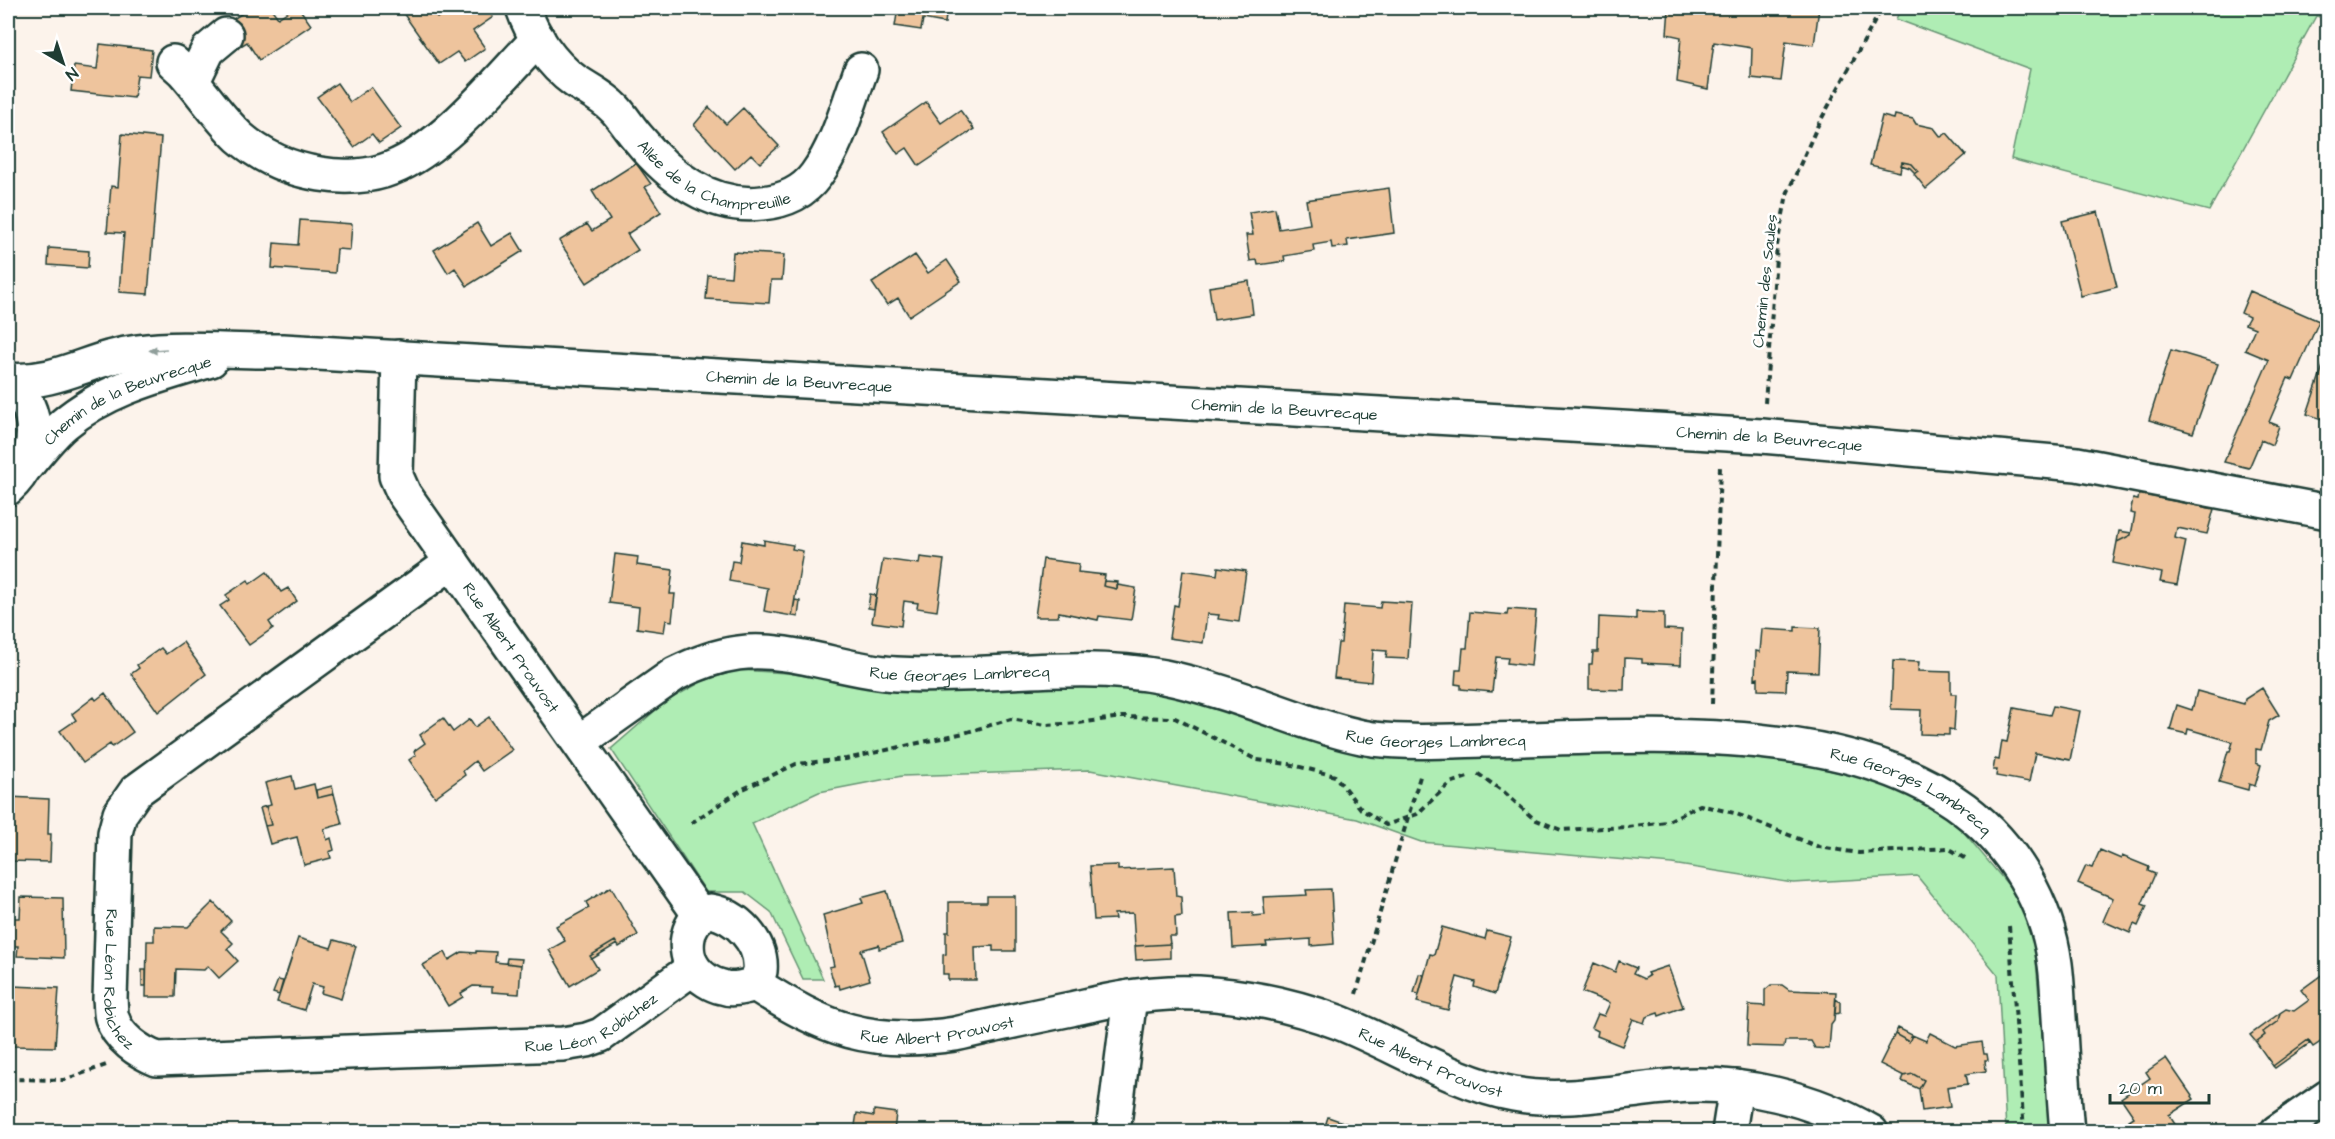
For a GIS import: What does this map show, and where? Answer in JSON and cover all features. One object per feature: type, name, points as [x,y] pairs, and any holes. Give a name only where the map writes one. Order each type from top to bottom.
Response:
[{"type":"street","name":"Allée de la Champreuille","points":[[523,8],[538,39],[563,70],[593,90],[616,110],[652,154],[681,180],[696,191],[713,198],[744,204],[773,202],[785,198],[797,193],[816,175],[834,144],[861,70]]},
{"type":"street","points":[[226,35],[183,72],[239,136],[266,158],[300,170],[336,177],[391,169],[424,150],[461,118],[538,39]]},
{"type":"street","name":"Chemin de la Beuvrecque","points":[[8,380],[49,379],[102,359],[134,352],[195,349],[399,357],[1762,436],[2077,464],[2328,512]]},
{"type":"street","name":"Chemin de la Beuvrecque","points":[[17,477],[49,438],[66,422],[92,405],[138,383],[238,352]]},
{"type":"street","name":"Rue Albert Prouvost","points":[[399,357],[396,476],[404,494],[699,914]]},
{"type":"street","points":[[8,380],[25,399],[34,423],[33,449],[17,477]]},
{"type":"street","name":"Rue Léon Robichez","points":[[452,562],[136,791],[120,814],[115,832],[110,999],[112,1019],[125,1038],[141,1053],[157,1059],[571,1042],[602,1035],[693,968]]},
{"type":"street","name":"Rue Georges Lambrecq","points":[[579,742],[675,674],[691,666],[739,653],[762,652],[893,674],[979,675],[1093,669],[1118,670],[1196,685],[1352,735],[1395,741],[1711,738],[1793,745],[1873,764],[1943,795],[1978,820],[2012,855],[2031,889],[2044,918],[2055,965],[2067,1131]]},
{"type":"street","points":[[710,911],[721,912],[747,932],[757,949],[760,970],[755,984],[739,989],[723,988],[704,979],[693,968],[688,949],[689,928],[699,914],[710,911]]},
{"type":"street","name":"Rue Albert Prouvost","points":[[755,984],[785,1004],[825,1023],[849,1032],[892,1038],[955,1034],[1156,993],[1240,998],[1294,1008],[1347,1026],[1466,1079],[1513,1094],[1561,1097],[1676,1086],[1736,1087],[1802,1101],[1835,1112],[1872,1131]]},
{"type":"street","points":[[1113,1131],[1130,997]]},
{"type":"street","points":[[1729,1131],[1736,1087]]},
{"type":"street","points":[[2277,1131],[2318,1113]]},
{"type":"path","name":"Chemin des Saules","points":[[1762,436],[1777,245],[1787,194],[1818,127],[1882,8]]},
{"type":"path","points":[[1711,738],[1720,433]]},
{"type":"path","points":[[692,823],[743,789],[796,764],[846,759],[964,734],[1011,719],[1046,725],[1121,717],[1175,718],[1257,760],[1288,764],[1335,777],[1361,809],[1386,825],[1417,814],[1450,783],[1477,774],[1504,792],[1534,819],[1561,830],[1627,827],[1666,822],[1700,805],[1734,813],[1820,847],[1859,853],[1948,848],[1967,859]]},
{"type":"path","points":[[1347,1026],[1430,741]]},
{"type":"path","points":[[2009,918],[2024,1131]]},
{"type":"path","points":[[8,1079],[64,1080],[141,1053]]},
{"type":"green space","points":[[1901,8],[2327,8],[2328,19],[2316,16],[2209,211],[2011,159],[2030,69],[1896,19]]},
{"type":"green space","points":[[738,670],[787,673],[915,692],[1091,685],[1143,688],[1211,706],[1331,744],[1691,752],[1788,761],[1887,783],[1951,817],[2020,899],[2035,948],[2050,1131],[2006,1131],[1998,975],[1917,876],[1793,883],[1672,864],[1421,842],[1357,819],[1090,770],[902,776],[819,792],[752,823],[823,979],[803,979],[771,912],[745,892],[706,892],[611,749],[665,702],[703,681]]},
{"type":"building","points":[[250,8],[271,8],[278,18],[293,8],[299,8],[311,25],[259,60],[247,42],[236,49],[221,27]]},
{"type":"building","points":[[411,8],[429,8],[437,18],[449,10],[448,8],[486,8],[493,17],[473,31],[485,48],[465,62],[457,52],[439,64],[403,13]]},
{"type":"building","points":[[898,8],[947,8],[945,23],[923,19],[921,30],[895,26]]},
{"type":"building","points":[[1669,8],[1819,8],[1814,45],[1786,41],[1781,81],[1751,78],[1752,48],[1714,42],[1708,89],[1677,82],[1681,37],[1667,34]]},
{"type":"building","points":[[100,44],[152,50],[149,76],[137,75],[134,98],[71,91],[74,66],[97,69]]},
{"type":"building","points":[[337,83],[350,102],[371,87],[401,128],[379,143],[372,134],[354,147],[317,97]]},
{"type":"building","points":[[926,102],[941,123],[960,110],[974,129],[919,166],[907,148],[898,154],[883,132]]},
{"type":"building","points":[[709,107],[726,124],[743,108],[779,146],[760,163],[751,154],[735,169],[694,125]]},
{"type":"building","points":[[1895,115],[1913,119],[1916,124],[1934,128],[1941,137],[1947,133],[1966,155],[1926,189],[1914,174],[1918,171],[1912,164],[1902,162],[1900,172],[1870,165],[1882,116],[1894,119]]},
{"type":"building","points":[[122,134],[161,138],[148,294],[119,292],[124,233],[107,232],[111,186],[118,187]]},
{"type":"building","points":[[1902,162],[1912,164],[1918,171],[1915,173],[1910,168],[1901,165]]},
{"type":"building","points":[[636,163],[651,184],[645,187],[661,212],[627,234],[638,250],[587,283],[559,241],[587,224],[592,231],[610,220],[592,191]]},
{"type":"building","points":[[1389,188],[1394,233],[1347,240],[1348,246],[1332,248],[1331,242],[1313,245],[1314,251],[1284,256],[1285,261],[1258,265],[1257,260],[1250,261],[1246,235],[1253,235],[1249,212],[1275,208],[1279,229],[1310,224],[1306,200]]},
{"type":"building","points":[[2098,212],[2117,287],[2081,296],[2062,221]]},
{"type":"building","points":[[300,220],[352,224],[350,250],[337,249],[335,273],[272,268],[274,243],[298,245]]},
{"type":"building","points":[[477,223],[491,246],[512,233],[523,251],[467,286],[455,268],[448,273],[434,250]]},
{"type":"building","points":[[49,248],[89,251],[88,268],[48,265]]},
{"type":"building","points":[[733,252],[784,255],[782,280],[771,280],[769,303],[706,299],[708,275],[731,277]]},
{"type":"building","points":[[915,255],[928,273],[947,260],[961,281],[909,316],[898,298],[887,305],[872,283]]},
{"type":"building","points":[[1249,281],[1253,314],[1214,320],[1209,287]]},
{"type":"building","points":[[2250,291],[2319,321],[2293,380],[2288,378],[2269,422],[2279,426],[2272,445],[2261,440],[2249,468],[2224,462],[2269,360],[2245,350],[2255,328],[2245,324],[2249,317],[2241,313]]},
{"type":"building","points":[[2171,350],[2218,364],[2193,433],[2149,420]]},
{"type":"building","points":[[2328,351],[2328,421],[2307,414]]},
{"type":"building","points":[[2139,494],[2214,509],[2207,534],[2177,528],[2175,538],[2186,541],[2177,585],[2160,582],[2162,573],[2113,563],[2117,542],[2131,535],[2135,514],[2130,513],[2133,499],[2138,500]]},
{"type":"building","points":[[2119,531],[2131,533],[2131,535],[2117,542]]},
{"type":"building","points":[[764,540],[793,545],[792,549],[803,551],[792,616],[764,611],[768,588],[729,581],[732,561],[739,562],[742,541],[764,545]]},
{"type":"building","points":[[615,554],[638,557],[637,565],[673,570],[670,594],[675,594],[672,621],[666,620],[664,632],[637,628],[639,607],[609,603]]},
{"type":"building","points":[[920,557],[944,560],[937,611],[917,608],[918,603],[904,601],[901,626],[872,622],[883,559],[919,564]]},
{"type":"building","points":[[1043,559],[1079,564],[1078,572],[1105,575],[1103,586],[1117,589],[1117,585],[1136,588],[1131,620],[1099,616],[1098,620],[1059,612],[1058,617],[1035,617]]},
{"type":"building","points":[[1218,567],[1246,571],[1239,622],[1218,619],[1219,615],[1207,614],[1203,643],[1169,638],[1174,605],[1178,606],[1183,570],[1217,575]]},
{"type":"building","points":[[267,572],[281,592],[288,588],[297,601],[269,622],[273,628],[249,645],[220,606],[229,600],[226,595],[248,580],[250,584]]},
{"type":"building","points":[[1104,581],[1118,582],[1117,589],[1103,586]]},
{"type":"building","points":[[870,594],[876,595],[874,609],[868,608]]},
{"type":"building","points":[[795,600],[800,601],[798,617],[792,616]]},
{"type":"building","points":[[1381,601],[1412,603],[1408,659],[1386,658],[1387,651],[1373,650],[1371,682],[1334,678],[1338,643],[1341,643],[1344,605],[1380,608]]},
{"type":"building","points":[[1508,609],[1536,611],[1531,666],[1507,663],[1508,658],[1496,657],[1492,692],[1461,689],[1461,685],[1455,684],[1456,670],[1461,670],[1463,648],[1467,648],[1470,612],[1507,615]]},
{"type":"building","points":[[1636,612],[1664,613],[1664,629],[1682,630],[1681,665],[1642,663],[1642,659],[1625,658],[1624,690],[1589,689],[1589,664],[1592,664],[1593,652],[1598,652],[1599,617],[1636,619]]},
{"type":"building","points":[[1795,627],[1820,628],[1818,672],[1787,671],[1786,691],[1758,690],[1758,678],[1755,679],[1756,651],[1760,652],[1762,629],[1795,631]]},
{"type":"building","points":[[183,642],[206,674],[158,712],[131,674],[139,668],[137,665],[161,648],[166,654]]},
{"type":"building","points":[[1893,661],[1919,662],[1918,671],[1951,672],[1951,694],[1956,694],[1954,730],[1949,729],[1949,735],[1920,734],[1921,710],[1891,709]]},
{"type":"building","points":[[2262,688],[2279,715],[2269,721],[2261,750],[2256,749],[2256,763],[2261,765],[2255,786],[2249,784],[2248,790],[2219,782],[2233,742],[2188,729],[2187,734],[2170,730],[2177,705],[2192,710],[2197,691],[2244,704],[2245,699]]},
{"type":"building","points":[[105,693],[133,732],[112,747],[110,744],[83,763],[60,731],[76,720],[72,714],[94,697],[96,700]]},
{"type":"building","points":[[2053,706],[2080,711],[2070,760],[2035,753],[2029,782],[1996,776],[1997,770],[1993,770],[1995,759],[1999,760],[2002,741],[2007,742],[2014,708],[2050,715]]},
{"type":"building","points":[[489,717],[512,750],[482,771],[475,761],[463,771],[465,775],[435,797],[409,760],[416,755],[414,751],[425,743],[420,735],[443,718],[453,732],[470,719],[475,727]]},
{"type":"building","points":[[292,776],[295,789],[314,784],[317,798],[334,794],[342,824],[324,829],[327,840],[331,838],[334,850],[329,852],[331,858],[304,865],[297,837],[270,844],[265,826],[271,825],[266,806],[271,805],[265,783]]},
{"type":"building","points":[[332,786],[334,794],[317,798],[316,790]]},
{"type":"building","points":[[9,797],[49,799],[50,862],[8,861]]},
{"type":"building","points":[[266,806],[271,825],[265,826],[260,808]]},
{"type":"building","points":[[2100,850],[2149,867],[2148,871],[2155,874],[2142,904],[2147,906],[2138,926],[2134,924],[2130,933],[2103,921],[2113,898],[2078,883],[2086,866],[2092,868]]},
{"type":"building","points":[[1118,865],[1118,870],[1174,867],[1176,896],[1181,897],[1182,916],[1175,917],[1176,936],[1169,936],[1170,944],[1135,946],[1133,913],[1114,914],[1115,919],[1094,920],[1090,866]]},
{"type":"building","points":[[611,887],[638,935],[619,947],[615,941],[590,956],[598,969],[570,986],[549,950],[565,941],[556,926],[589,908],[586,902]]},
{"type":"building","points":[[1331,889],[1334,944],[1311,946],[1311,939],[1266,942],[1267,946],[1233,948],[1231,913],[1253,912],[1253,916],[1265,915],[1263,897],[1307,895],[1306,890]]},
{"type":"building","points":[[887,891],[902,943],[879,949],[879,945],[861,950],[870,980],[840,989],[839,985],[835,986],[829,967],[834,966],[823,915],[863,903],[861,898]]},
{"type":"building","points":[[987,896],[1015,896],[1015,951],[993,951],[993,946],[975,947],[976,980],[948,980],[948,974],[943,974],[943,955],[946,954],[946,932],[949,932],[949,902],[987,902]]},
{"type":"building","points":[[21,897],[63,898],[64,958],[17,956],[18,946],[11,946],[12,918],[20,918]]},
{"type":"building","points":[[213,902],[231,921],[221,931],[233,943],[227,949],[238,961],[219,978],[208,966],[204,970],[176,969],[175,997],[146,997],[147,941],[154,941],[154,926],[188,927]]},
{"type":"building","points":[[1442,927],[1485,939],[1487,931],[1511,937],[1495,994],[1474,987],[1475,982],[1457,977],[1448,1010],[1417,1002],[1430,954],[1434,955]]},
{"type":"building","points":[[298,938],[331,948],[334,940],[356,946],[341,999],[321,993],[323,987],[312,984],[304,1010],[277,1002]]},
{"type":"building","points":[[615,941],[617,944],[592,959],[590,956]]},
{"type":"building","points":[[1170,944],[1170,958],[1136,960],[1135,946]]},
{"type":"building","points":[[476,951],[496,952],[495,962],[521,965],[519,994],[492,992],[492,987],[473,986],[461,993],[463,997],[448,1006],[423,965],[445,952],[449,960],[462,952],[476,953]]},
{"type":"building","points":[[507,958],[522,959],[521,965],[506,963]]},
{"type":"building","points":[[1619,961],[1636,968],[1633,974],[1644,979],[1649,976],[1647,973],[1668,966],[1683,1007],[1659,1016],[1658,1013],[1646,1017],[1644,1023],[1633,1019],[1622,1046],[1597,1036],[1598,1031],[1592,1028],[1598,1014],[1604,1016],[1610,1003],[1582,992],[1594,963],[1615,972]]},
{"type":"building","points":[[142,970],[146,970],[146,986],[142,986]]},
{"type":"building","points":[[2327,971],[2328,1037],[2313,1047],[2308,1040],[2273,1066],[2256,1042],[2265,1035],[2263,1032],[2278,1021],[2280,1013],[2286,1009],[2294,1011],[2309,1000],[2301,990]]},
{"type":"building","points":[[1419,974],[1424,975],[1419,994],[1414,993]]},
{"type":"building","points":[[278,980],[283,981],[279,995],[273,993]]},
{"type":"building","points":[[1771,985],[1782,985],[1789,990],[1836,992],[1829,1049],[1815,1048],[1811,1041],[1785,1041],[1784,1047],[1747,1046],[1749,1005],[1765,1006],[1765,990]]},
{"type":"building","points":[[12,986],[59,988],[55,1047],[13,1046],[13,1026],[8,1026],[8,997],[12,997]]},
{"type":"building","points":[[1836,999],[1840,1002],[1840,1013],[1835,1014]]},
{"type":"building","points":[[2280,1013],[2278,1021],[2263,1032],[2265,1035],[2256,1042],[2250,1035]]},
{"type":"building","points":[[1898,1028],[1912,1035],[1909,1042],[1895,1034]]},
{"type":"building","points":[[1930,1033],[1955,1046],[1982,1042],[1984,1054],[1987,1054],[1988,1060],[1985,1060],[1986,1071],[1966,1074],[1968,1084],[1947,1087],[1950,1107],[1922,1111],[1919,1089],[1924,1080],[1913,1074],[1904,1076],[1880,1064],[1895,1034],[1909,1042],[1912,1035],[1926,1041]]},
{"type":"building","points":[[2308,1040],[2310,1043],[2275,1068],[2273,1066]]},
{"type":"building","points":[[2166,1058],[2194,1099],[2169,1115],[2180,1132],[2137,1132],[2129,1120],[2134,1117],[2121,1098],[2150,1078],[2146,1072]]},
{"type":"building","points":[[1913,1074],[1924,1080],[1919,1089],[1902,1081],[1904,1076]]},
{"type":"building","points":[[874,1110],[896,1113],[894,1132],[854,1132],[857,1113],[874,1116]]},
{"type":"building","points":[[1328,1117],[1357,1127],[1356,1132],[1323,1132]]}]
